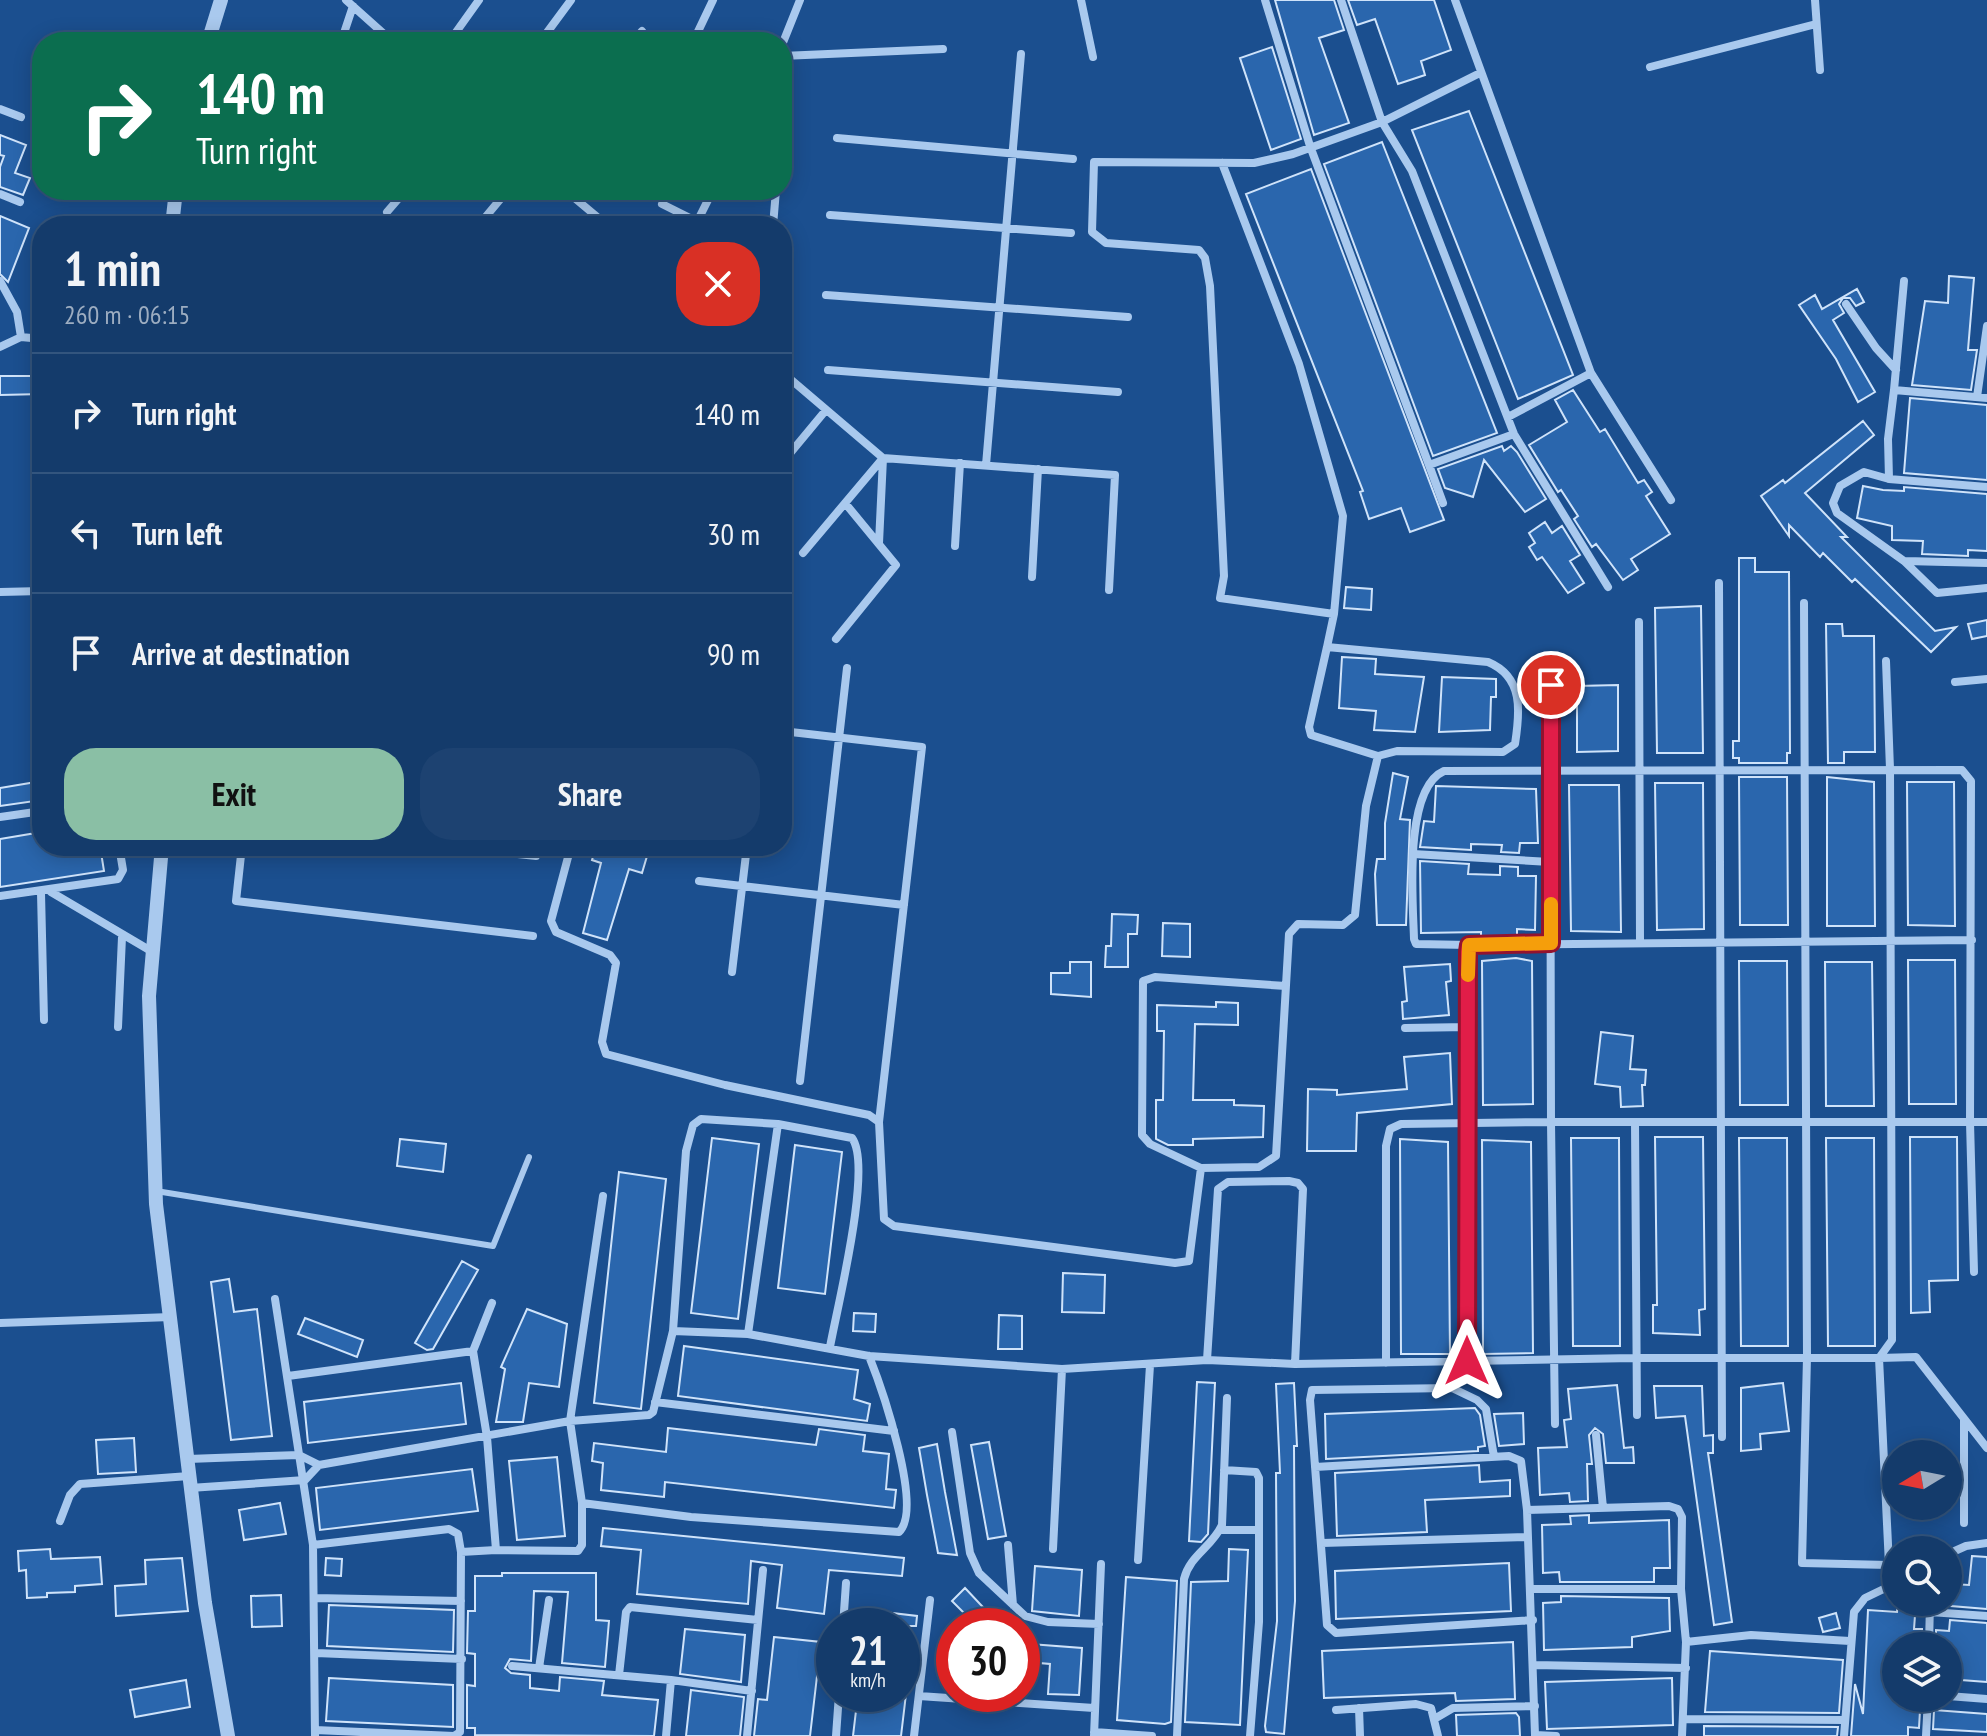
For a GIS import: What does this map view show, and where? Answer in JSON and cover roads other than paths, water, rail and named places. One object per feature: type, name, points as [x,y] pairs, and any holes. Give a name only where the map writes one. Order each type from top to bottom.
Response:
[{"type":"street","points":[[211,32],[221,0]]},
{"type":"street","points":[[456,32],[479,0]]},
{"type":"street","points":[[547,32],[571,0]]},
{"type":"street","points":[[698,32],[713,0]]},
{"type":"street","points":[[787,32],[800,0]]},
{"type":"street","points":[[1081,0],[1093,57]]},
{"type":"street","points":[[1265,0],[1310,146],[1443,503]]},
{"type":"street","points":[[1341,0],[1382,122],[1412,171],[1514,434],[1608,587]]},
{"type":"street","points":[[1455,0],[1591,373],[1671,500]]},
{"type":"street","points":[[1815,0],[1820,70]]},
{"type":"street","points":[[343,32],[350,3],[382,32]]},
{"type":"street","points":[[1650,67],[1816,24]]},
{"type":"street","points":[[792,56],[943,49]]},
{"type":"street","points":[[986,465],[1021,54]]},
{"type":"street","points":[[1334,614],[1220,598],[1224,576],[1210,286],[1205,258],[1199,250],[1106,243],[1092,232],[1094,162],[1254,163],[1382,122],[1480,73]]},
{"type":"street","points":[[0,109],[21,117]]},
{"type":"street","points":[[837,138],[1073,159]]},
{"type":"street","points":[[1222,163],[1299,364],[1343,516],[1334,614],[1309,727],[1311,735],[1378,756],[1397,751],[1508,750],[1515,744],[1519,697],[1514,683],[1500,667],[1488,662],[1327,647]]},
{"type":"street","points":[[0,194],[20,202]]},
{"type":"street","points":[[387,212],[397,200]]},
{"type":"street","points":[[486,216],[500,200]]},
{"type":"street","points":[[577,200],[595,215]]},
{"type":"street","points":[[662,204],[686,216]]},
{"type":"street","points":[[830,215],[1071,233]]},
{"type":"street","points":[[0,281],[17,312],[21,337]]},
{"type":"street","points":[[1889,479],[1888,439],[1904,281]]},
{"type":"street","points":[[826,295],[1128,317]]},
{"type":"street","points":[[1846,304],[1876,348],[1896,370]]},
{"type":"street","points":[[1894,390],[1982,398],[1987,326]]},
{"type":"street","points":[[0,347],[21,337],[32,338]]},
{"type":"street","points":[[828,370],[1118,392]]},
{"type":"street","points":[[1508,417],[1591,373]]},
{"type":"street","points":[[792,381],[883,458],[1115,475],[1109,590]]},
{"type":"street","points":[[792,451],[826,410]]},
{"type":"street","points":[[1429,465],[1514,434]]},
{"type":"street","points":[[803,553],[883,458]]},
{"type":"street","points":[[879,543],[883,458]]},
{"type":"street","points":[[955,546],[960,463]]},
{"type":"street","points":[[1032,577],[1038,469]]},
{"type":"street","points":[[1987,487],[1889,479],[1864,472],[1840,486],[1833,503],[1837,513],[1904,561],[1937,593],[1987,588]]},
{"type":"street","points":[[836,639],[896,565],[845,503]]},
{"type":"street","points":[[1904,561],[1987,563]]},
{"type":"street","points":[[1719,583],[1722,1437]]},
{"type":"street","points":[[0,592],[32,591]]},
{"type":"street","points":[[1804,603],[1807,1357],[1802,1563],[1889,1565],[1879,1358],[1892,1340],[1890,769],[1886,661]]},
{"type":"street","points":[[1639,622],[1640,942]]},
{"type":"street","points":[[1550,656],[1555,1424]]},
{"type":"street","points":[[800,1081],[847,668]]},
{"type":"street","points":[[1955,682],[1987,679]]},
{"type":"street","points":[[792,732],[922,747],[879,1122],[884,1219],[906,1228],[1187,1263],[1201,1168]]},
{"type":"street","points":[[1286,986],[1155,977],[1143,981],[1142,1135],[1150,1144],[1201,1168],[1259,1167],[1276,1156],[1286,986],[1288,944],[1293,926],[1343,925],[1355,915],[1366,806],[1378,756]]},
{"type":"street","points":[[1972,940],[1416,944],[1413,854],[1418,813],[1436,774],[1444,771],[1957,769],[1971,781],[1972,940],[1970,1122],[1974,1272]]},
{"type":"street","points":[[0,817],[32,812]]},
{"type":"street","points":[[1413,854],[1550,862]]},
{"type":"street","points":[[0,896],[46,892],[120,878],[123,870],[121,856]]},
{"type":"street","points":[[161,856],[151,951],[149,1011],[156,1191],[205,1603],[228,1736]]},
{"type":"street","points":[[241,856],[236,901],[533,936]]},
{"type":"street","points":[[568,856],[551,921],[556,932],[610,955],[616,963],[602,1042],[606,1054],[725,1085],[869,1115],[879,1122]]},
{"type":"street","points":[[732,972],[746,856]]},
{"type":"street","points":[[699,881],[904,905]]},
{"type":"street","points":[[46,892],[151,951]]},
{"type":"street","points":[[44,1020],[46,892]]},
{"type":"street","points":[[118,1027],[122,937]]},
{"type":"street","points":[[1467,1361],[1469,945]]},
{"type":"street","points":[[1405,1028],[1468,1027]]},
{"type":"street","points":[[188,1459],[299,1455],[319,1465],[570,1421],[645,1417],[653,1412],[673,1331],[684,1164],[693,1125],[704,1118],[778,1124],[852,1138],[859,1150],[859,1187],[830,1347]]},
{"type":"street","points":[[1386,1363],[1387,1135],[1392,1127],[1401,1124],[1468,1122],[1987,1122]]},
{"type":"street","points":[[1635,1122],[1634,1358],[1637,1415]]},
{"type":"street","points":[[748,1334],[778,1124]]},
{"type":"street","points":[[1207,1360],[1218,1189],[1228,1182],[1289,1181],[1298,1183],[1303,1189],[1295,1364]]},
{"type":"street","points":[[461,1552],[578,1551],[582,1545],[582,1503],[570,1421],[603,1196]]},
{"type":"street","points":[[275,1299],[313,1545],[315,1733],[457,1735],[461,1727],[462,1659],[461,1552],[458,1534],[449,1529],[313,1545]]},
{"type":"street","points":[[492,1303],[473,1351],[487,1437],[496,1550]]},
{"type":"street","points":[[0,1323],[171,1317]]},
{"type":"street","points":[[673,1331],[748,1334],[869,1356],[1062,1369],[1207,1360],[1295,1364],[1916,1357],[1987,1448]]},
{"type":"street","points":[[288,1376],[473,1351]]},
{"type":"street","points":[[582,1503],[691,1517],[893,1534],[905,1526],[907,1508],[887,1400],[869,1356]]},
{"type":"street","points":[[1138,1560],[1150,1365]]},
{"type":"street","points":[[1053,1549],[1062,1369]]},
{"type":"street","points":[[1494,1457],[1486,1409],[1477,1400],[1452,1388],[1318,1388],[1310,1396],[1327,1625],[1331,1631],[1533,1620]]},
{"type":"street","points":[[1177,1736],[1184,1579],[1191,1559],[1220,1530],[1227,1398]]},
{"type":"street","points":[[655,1402],[894,1431]]},
{"type":"street","points":[[1964,1419],[1964,1523]]},
{"type":"street","points":[[952,1432],[974,1566],[1025,1616],[1048,1622],[1099,1624]]},
{"type":"street","points":[[1596,1435],[1603,1508]]},
{"type":"street","points":[[1315,1467],[1494,1457],[1513,1457],[1524,1465],[1533,1620],[1535,1736],[1556,1736]]},
{"type":"street","points":[[60,1521],[70,1495],[80,1484],[305,1480],[319,1465]]},
{"type":"street","points":[[1224,1470],[1258,1475],[1259,1622],[1250,1736]]},
{"type":"street","points":[[1527,1510],[1678,1509],[1682,1517],[1681,1589],[1686,1642],[1682,1736]]},
{"type":"street","points":[[1220,1530],[1259,1530]]},
{"type":"street","points":[[1322,1543],[1527,1537]]},
{"type":"street","points":[[1962,1548],[1987,1543]]},
{"type":"street","points":[[1008,1545],[1013,1606]]},
{"type":"street","points":[[1101,1564],[1094,1734],[1152,1736]]},
{"type":"street","points":[[747,1736],[763,1570]]},
{"type":"street","points":[[844,1608],[846,1583]]},
{"type":"street","points":[[1530,1589],[1681,1589]]},
{"type":"street","points":[[1844,1736],[1850,1641],[1858,1604],[1882,1591]]},
{"type":"street","points":[[315,1598],[461,1601]]},
{"type":"street","points":[[539,1668],[549,1600]]},
{"type":"street","points":[[920,1687],[930,1600]]},
{"type":"street","points":[[619,1675],[626,1612],[630,1607],[758,1620]]},
{"type":"street","points":[[1962,1614],[1987,1616]]},
{"type":"street","points":[[1686,1642],[1751,1635],[1850,1641]]},
{"type":"street","points":[[316,1653],[462,1659]]},
{"type":"street","points":[[1534,1665],[1686,1668]]},
{"type":"street","points":[[512,1666],[671,1680],[752,1691]]},
{"type":"street","points":[[666,1736],[671,1680]]},
{"type":"street","points":[[920,1696],[1094,1708]]},
{"type":"street","points":[[1962,1697],[1987,1699]]},
{"type":"street","points":[[1336,1710],[1416,1704],[1431,1708],[1436,1718],[1438,1736]]},
{"type":"street","points":[[1436,1718],[1453,1708],[1535,1706]]},
{"type":"street","points":[[1359,1708],[1360,1736]]},
{"type":"street","points":[[836,1736],[838,1712]]},
{"type":"street","points":[[914,1736],[917,1712]]},
{"type":"street","points":[[1926,1736],[1927,1712]]},
{"type":"street","points":[[1683,1719],[1845,1720]]},
{"type":"lane","points":[[156,1191],[493,1246],[529,1157]]}]
